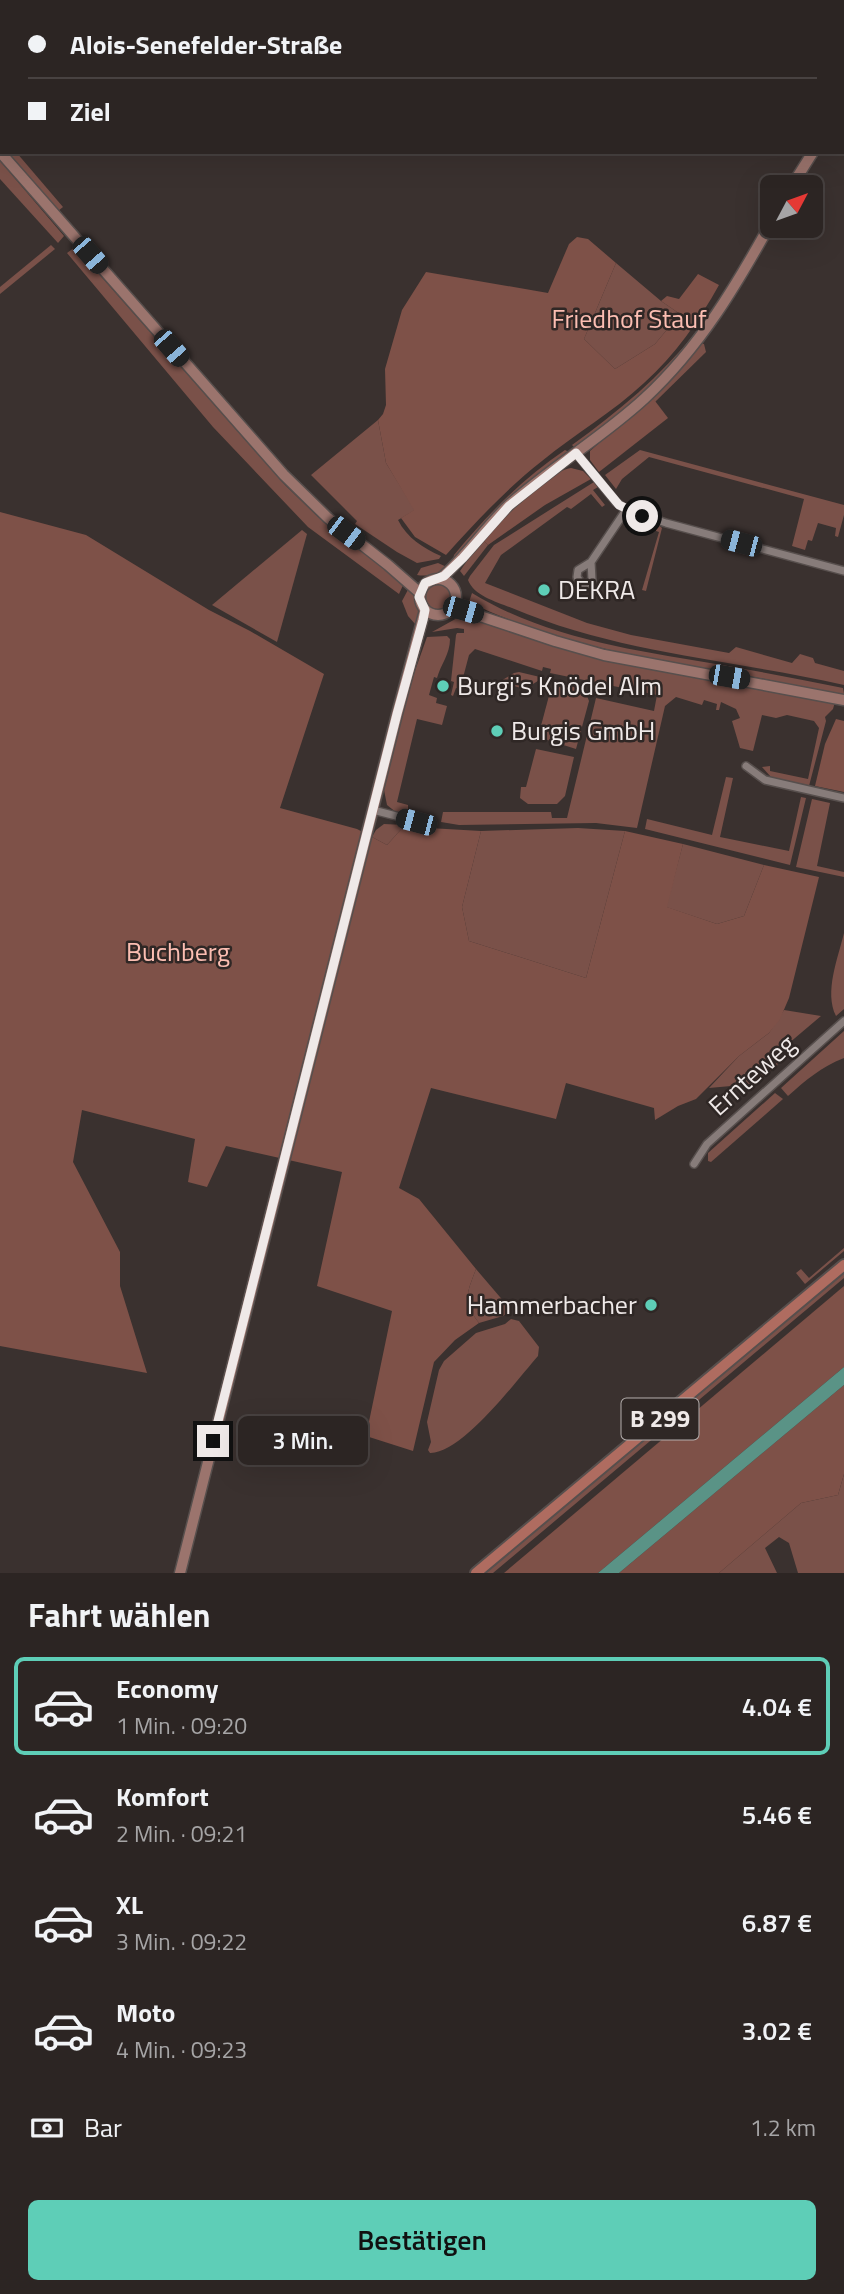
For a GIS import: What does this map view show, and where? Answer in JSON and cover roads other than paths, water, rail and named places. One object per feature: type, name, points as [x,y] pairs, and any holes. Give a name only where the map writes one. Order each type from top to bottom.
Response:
[{"type":"main road","name":"B 299","points":[[476,1573],[844,1265]]},
{"type":"street","points":[[2,154],[284,475],[328,518],[420,593]]},
{"type":"street","points":[[799,175],[812,154]]},
{"type":"street","points":[[441,579],[509,506],[635,407],[692,350],[728,298],[762,238]]},
{"type":"street","points":[[576,453],[616,502],[626,510],[657,521],[844,571]]},
{"type":"street","points":[[591,562],[626,510]]},
{"type":"street","points":[[452,585],[463,558]]},
{"type":"street","points":[[388,565],[425,583]]},
{"type":"street","points":[[441,579],[452,585],[456,596],[453,607],[446,613],[430,612],[421,603],[420,593],[425,583],[441,579]]},
{"type":"street","points":[[456,596],[485,616]]},
{"type":"street","points":[[453,607],[604,655],[844,700]]},
{"type":"street","points":[[180,1573],[373,810],[416,647],[430,612]]},
{"type":"street","points":[[746,766],[765,780],[844,797]]},
{"type":"street","points":[[373,810],[431,824]]},
{"type":"street","name":"Ernteweg","points":[[694,1164],[706,1144],[844,1021]]},
{"type":"place","name":"DEKRA","points":[[544,590]]},
{"type":"place","name":"Burgi's Knödel Alm","points":[[443,686]]},
{"type":"place","name":"Burgis GmbH","points":[[497,731]]},
{"type":"place","name":"Hammerbacher","points":[[651,1305]]},
{"type":"park label","name":"Friedhof Stauf","points":[[629,319]]},
{"type":"park label","name":"Buchberg","points":[[178,952]]}]
